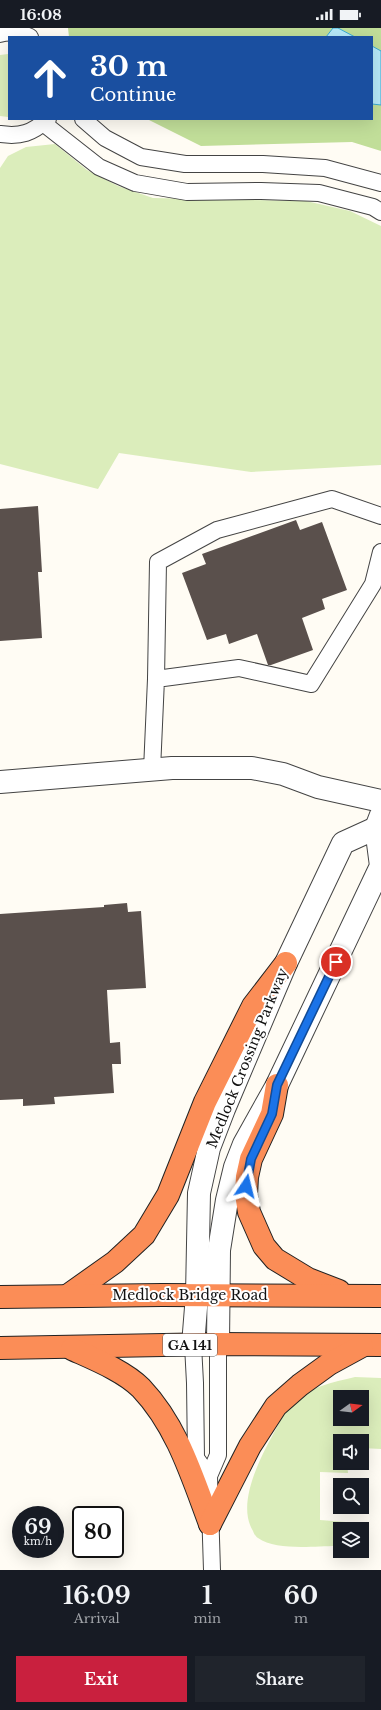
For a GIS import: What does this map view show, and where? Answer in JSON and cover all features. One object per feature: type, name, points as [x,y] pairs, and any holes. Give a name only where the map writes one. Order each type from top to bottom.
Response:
[{"type":"highway","points":[[67,1296],[116,1262],[144,1235],[168,1195],[205,1102],[253,1006],[286,963]]},
{"type":"highway","points":[[277,1085],[272,1114],[251,1159],[247,1177],[246,1194],[249,1212],[264,1246],[276,1259],[308,1279],[351,1296]]},
{"type":"highway","name":"Medlock Bridge Road","points":[[0,1297],[207,1295],[381,1296]]},
{"type":"highway","name":"GA 141","points":[[0,1348],[193,1344],[372,1345]]},
{"type":"highway","points":[[210,1524],[250,1446],[276,1406],[300,1385],[329,1364],[372,1345]]},
{"type":"highway","points":[[68,1346],[110,1366],[140,1388],[164,1417],[177,1438],[210,1524]]},
{"type":"street","points":[[0,782],[172,768],[252,768],[283,774],[318,787],[381,801]]},
{"type":"street","name":"Medlock Crossing Parkway","points":[[193,1344],[207,1295],[219,1250],[227,1200],[235,1167],[244,1144],[277,1085],[381,866],[378,821],[343,843],[286,963],[209,1148],[200,1193],[207,1295],[218,1344]]},
{"type":"lane","points":[[0,34],[5,32],[21,33]]},
{"type":"lane","points":[[84,120],[105,138],[141,157],[185,164],[263,164],[325,168],[381,183]]},
{"type":"lane","points":[[0,134],[15,136],[34,130],[46,121],[99,167],[135,183],[187,192],[262,191],[319,193],[373,207],[381,212]]},
{"type":"lane","points":[[152,770],[156,679],[158,562],[217,530],[332,499],[381,516]]},
{"type":"lane","points":[[156,679],[239,668],[311,684],[373,584],[381,552]]},
{"type":"lane","points":[[193,1344],[196,1458],[209,1476]]},
{"type":"lane","points":[[212,1570],[209,1476],[218,1455],[218,1344]]},
{"type":"green space","points":[[68,28],[381,28],[381,151],[352,142],[201,146],[149,120],[373,120],[373,36],[69,36]]},
{"type":"green space","points":[[8,54],[8,117],[0,116],[0,55]]},
{"type":"green space","points":[[55,144],[87,170],[118,186],[153,198],[306,201],[350,211],[381,226],[381,465],[251,472],[119,453],[98,489],[0,464],[0,168],[8,156],[26,147]]},
{"type":"green space","points":[[355,1377],[381,1378],[381,1449],[369,1448],[369,1434],[333,1434],[333,1470],[348,1470],[348,1473],[320,1472],[320,1520],[346,1522],[333,1522],[333,1546],[296,1547],[275,1545],[266,1542],[257,1538],[248,1519],[247,1506],[253,1478],[265,1450],[289,1405],[303,1394],[320,1386]]},
{"type":"water","points":[[333,28],[338,28],[353,36],[327,36]]},
{"type":"water","points":[[373,47],[381,51],[381,105],[373,104]]},
{"type":"building","points":[[38,506],[42,572],[38,572],[42,638],[0,641],[0,509]]},
{"type":"building","points":[[296,520],[300,530],[322,522],[347,590],[322,599],[325,609],[302,618],[313,650],[268,665],[257,634],[229,644],[226,634],[207,640],[182,573],[206,564],[202,554]]},
{"type":"building","points":[[127,903],[128,912],[141,911],[146,988],[107,990],[110,1043],[120,1042],[121,1064],[112,1064],[114,1093],[54,1097],[55,1104],[23,1106],[23,1099],[0,1100],[0,914],[104,907],[104,905]]},
{"type":"route","points":[[246,1186],[251,1159],[272,1114],[277,1085],[336,962]]}]
